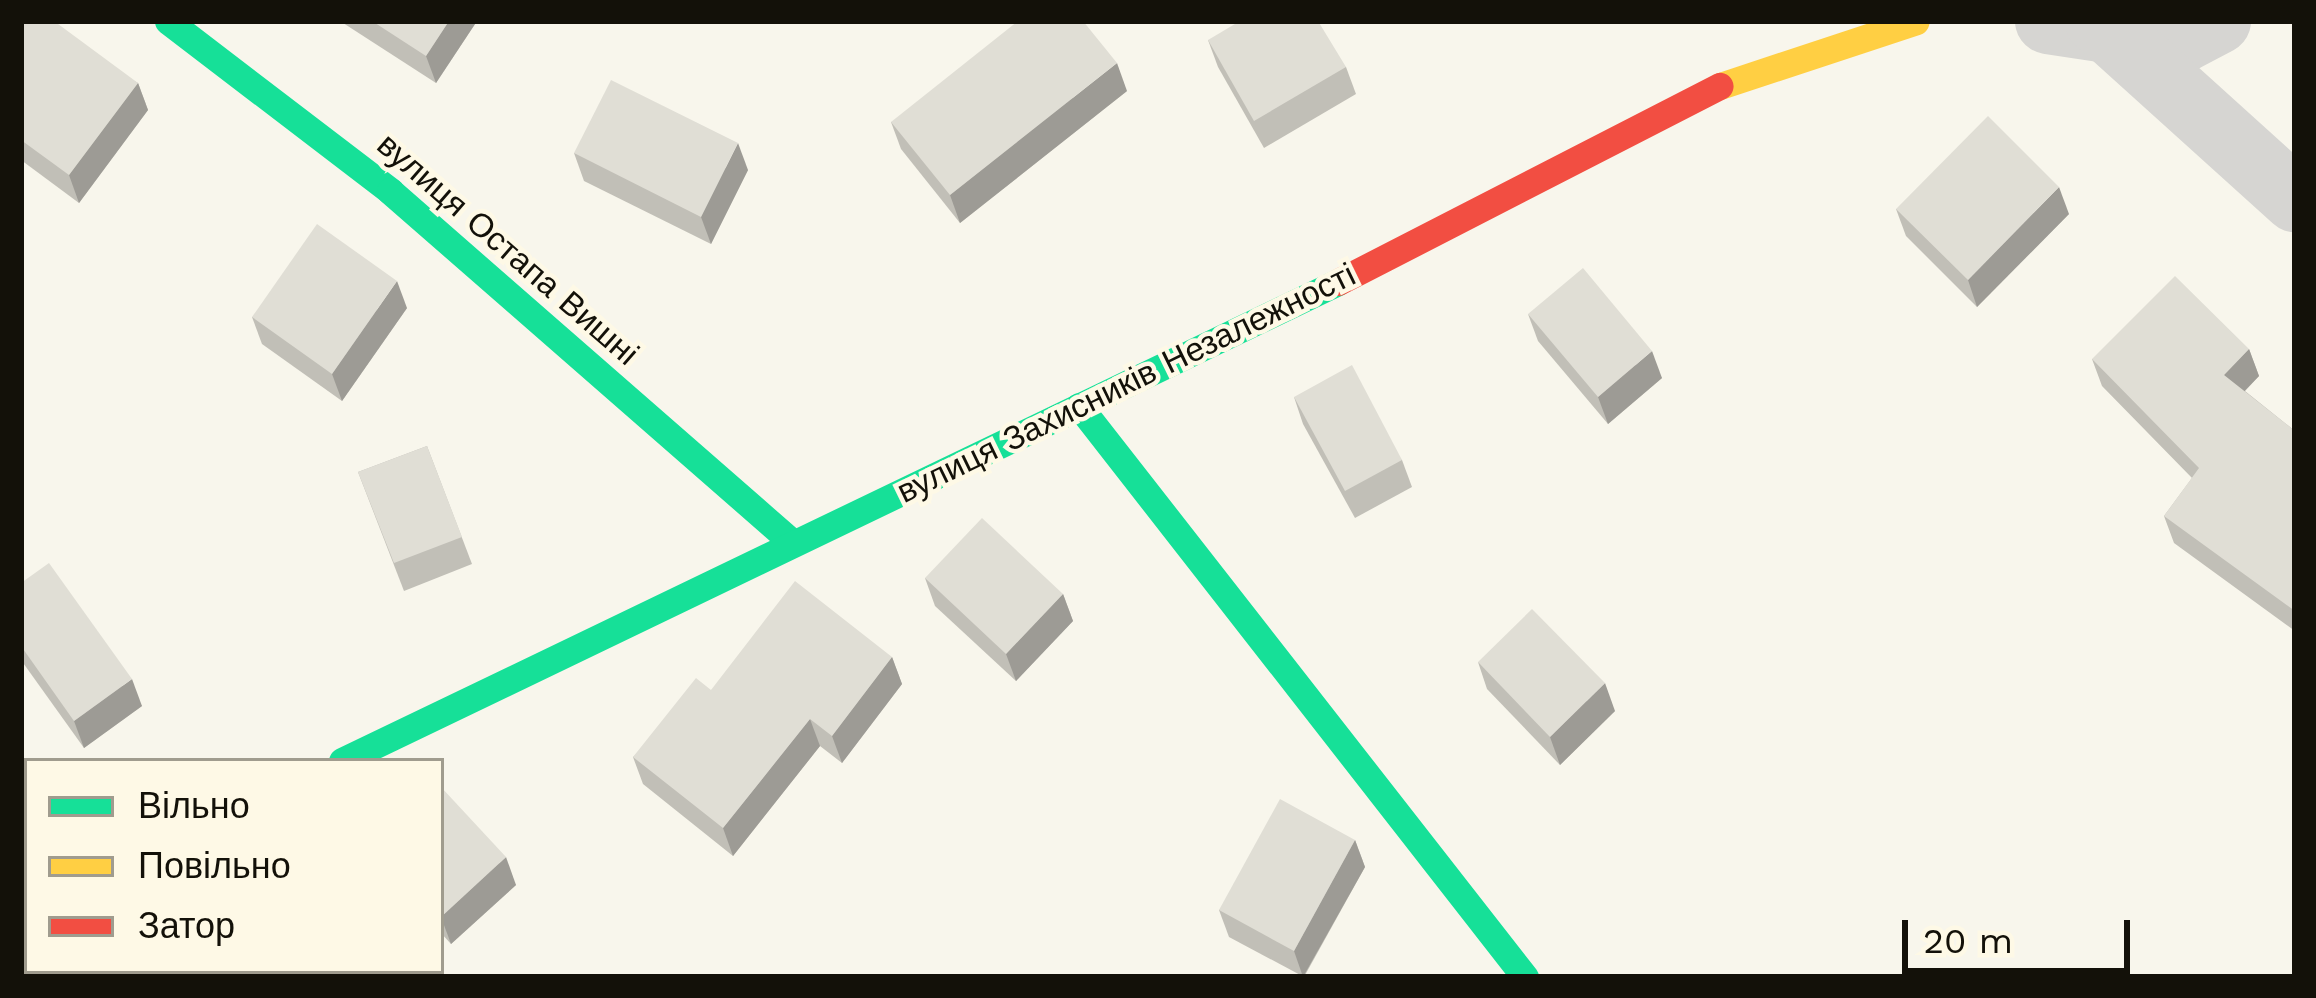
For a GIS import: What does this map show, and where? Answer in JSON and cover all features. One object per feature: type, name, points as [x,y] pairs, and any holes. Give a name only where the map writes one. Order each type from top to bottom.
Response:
[{"type":"street","name":"вулиця Остапа Вишні","points":[[168,21],[390,190],[793,543]]},
{"type":"street","name":"вулиця Захисників Незалежності","points":[[348,758],[1079,406],[1735,78],[1916,21]]},
{"type":"street","points":[[2086,24],[2180,41],[2218,21]]},
{"type":"street","points":[[2086,24],[2295,199]]},
{"type":"street","points":[[1079,406],[1525,977]]},
{"type":"building","points":[[21,21],[54,21],[138,83],[69,175],[21,140]]},
{"type":"building","points":[[372,21],[449,21],[426,56]]},
{"type":"building","points":[[1018,21],[1083,21],[1117,63],[950,195],[891,122]]},
{"type":"building","points":[[1240,21],[1318,21],[1346,67],[1254,121],[1208,40]]},
{"type":"building","points":[[611,80],[738,143],[701,217],[574,153]]},
{"type":"building","points":[[1988,116],[2059,187],[1968,280],[1896,209]]},
{"type":"building","points":[[317,224],[397,281],[332,374],[252,317]]},
{"type":"building","points":[[1583,268],[1652,351],[1598,397],[1528,314]]},
{"type":"building","points":[[2175,276],[2249,349],[2224,375],[2295,431],[2295,611],[2164,516],[2199,468],[2092,359]]},
{"type":"building","points":[[1352,365],[1402,460],[1345,491],[1294,397]]},
{"type":"building","points":[[427,446],[462,537],[394,563],[358,472]]},
{"type":"building","points":[[982,518],[1063,594],[1006,654],[925,578]]},
{"type":"building","points":[[49,563],[132,679],[74,721],[21,646],[21,583]]},
{"type":"building","points":[[795,581],[892,657],[832,736],[810,719],[723,828],[633,757],[696,678],[711,690]]},
{"type":"building","points":[[1532,609],[1605,683],[1550,737],[1478,662]]},
{"type":"building","points":[[444,790],[506,857],[444,914]]},
{"type":"building","points":[[1280,799],[1355,840],[1294,951],[1219,910]]},
{"type":"building","points":[[154,974],[242,977],[156,977]]},
{"type":"traffic: fast","points":[[168,21],[390,191],[793,543]]},
{"type":"traffic: fast","points":[[348,758],[1338,282]]},
{"type":"traffic: fast","points":[[1079,406],[1525,977]]},
{"type":"traffic: slow","points":[[1720,86],[1916,21]]},
{"type":"traffic: jam","points":[[1338,282],[1720,86]]}]
